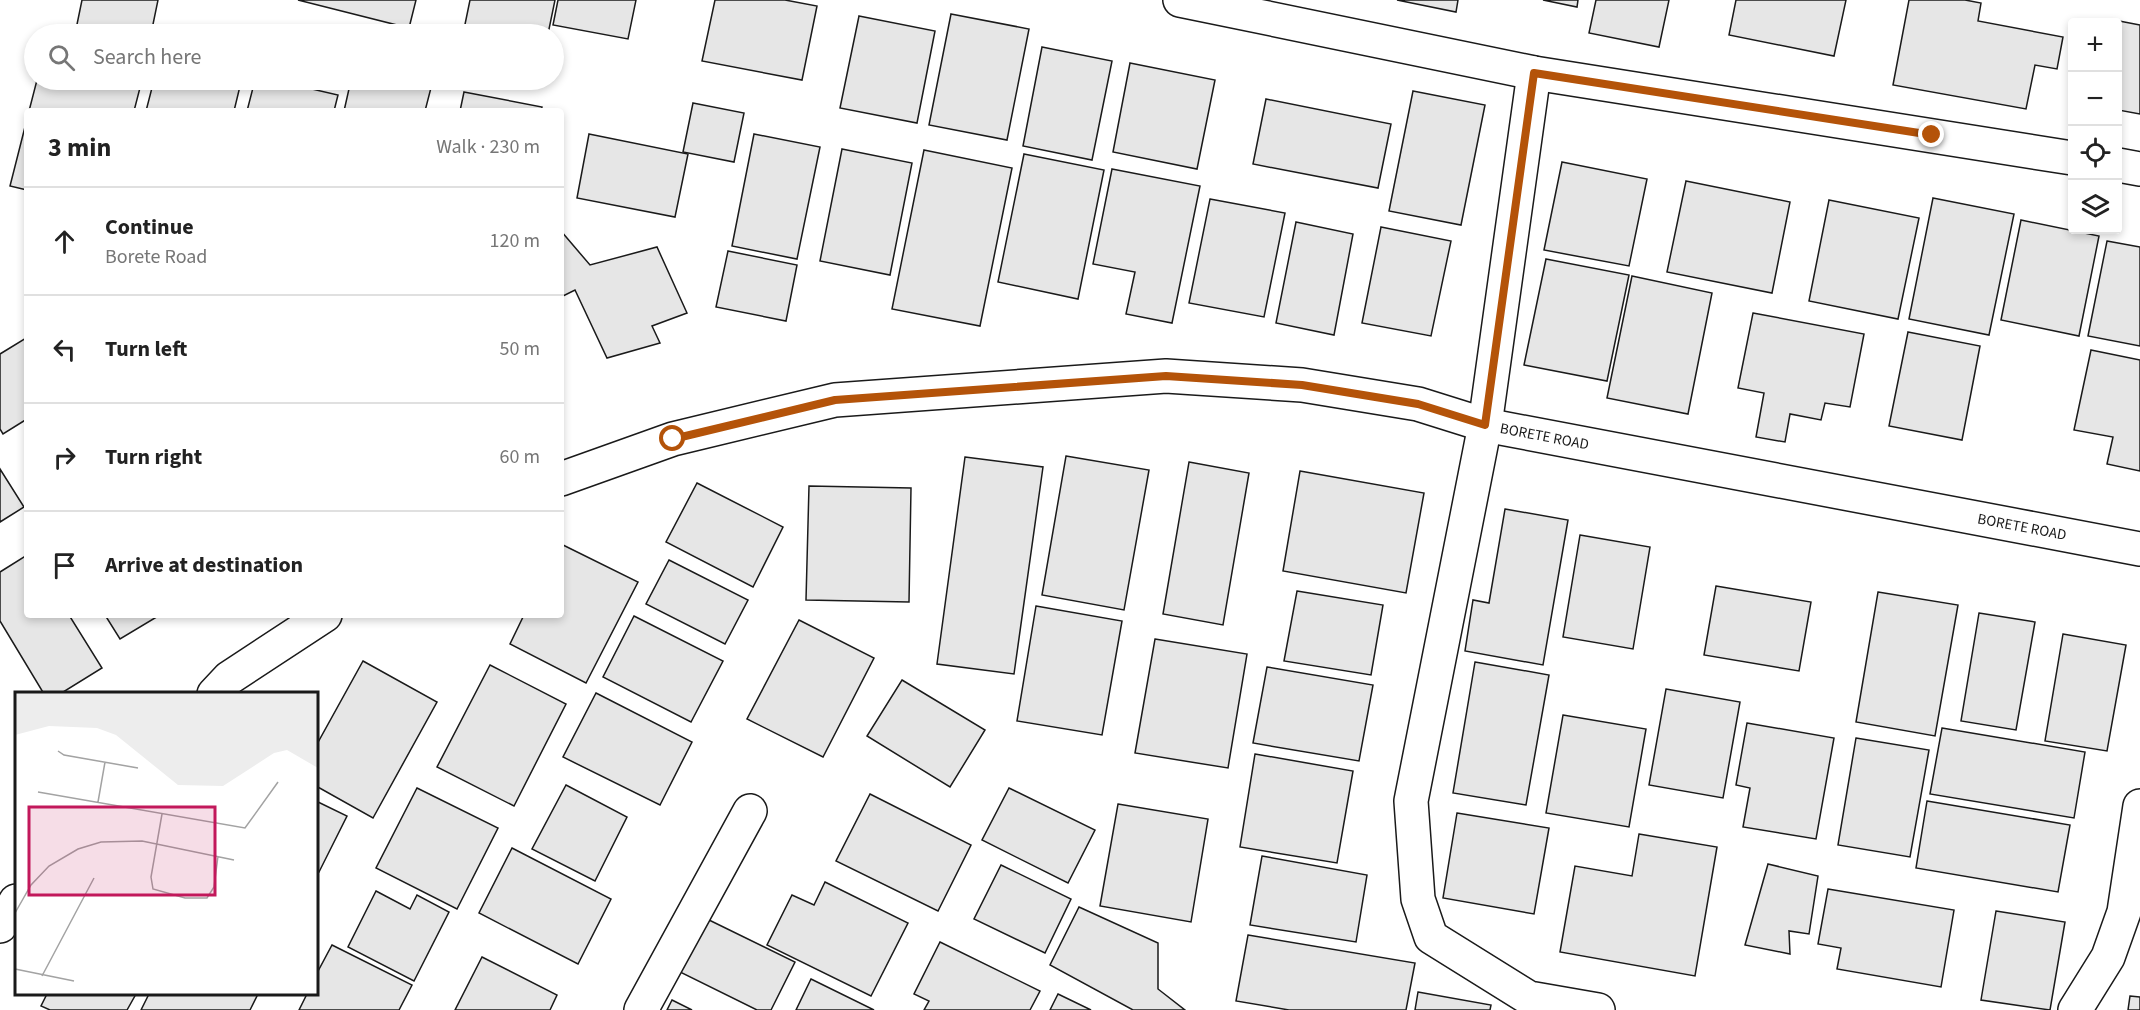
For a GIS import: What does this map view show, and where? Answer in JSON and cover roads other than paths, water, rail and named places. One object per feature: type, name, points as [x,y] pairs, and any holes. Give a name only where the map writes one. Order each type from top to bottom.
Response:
[{"type":"street","points":[[1180,0],[1534,73],[2068,157]]},
{"type":"street","points":[[1534,73],[1485,425],[1411,801],[1418,899],[1431,937],[1472,965],[1529,998],[1598,1010]]},
{"type":"street","points":[[2122,166],[2140,169]]},
{"type":"street","name":"BORETE ROAD","points":[[564,478],[673,439],[835,400],[1154,377],[1302,385],[1418,404],[1485,425],[2140,549]]},
{"type":"street","points":[[215,692],[229,678],[320,618]]},
{"type":"street","points":[[2075,1010],[2108,957],[2124,912],[2140,806]]},
{"type":"street","points":[[641,1010],[750,811]]},
{"type":"street","points":[[0,926],[15,903]]}]
